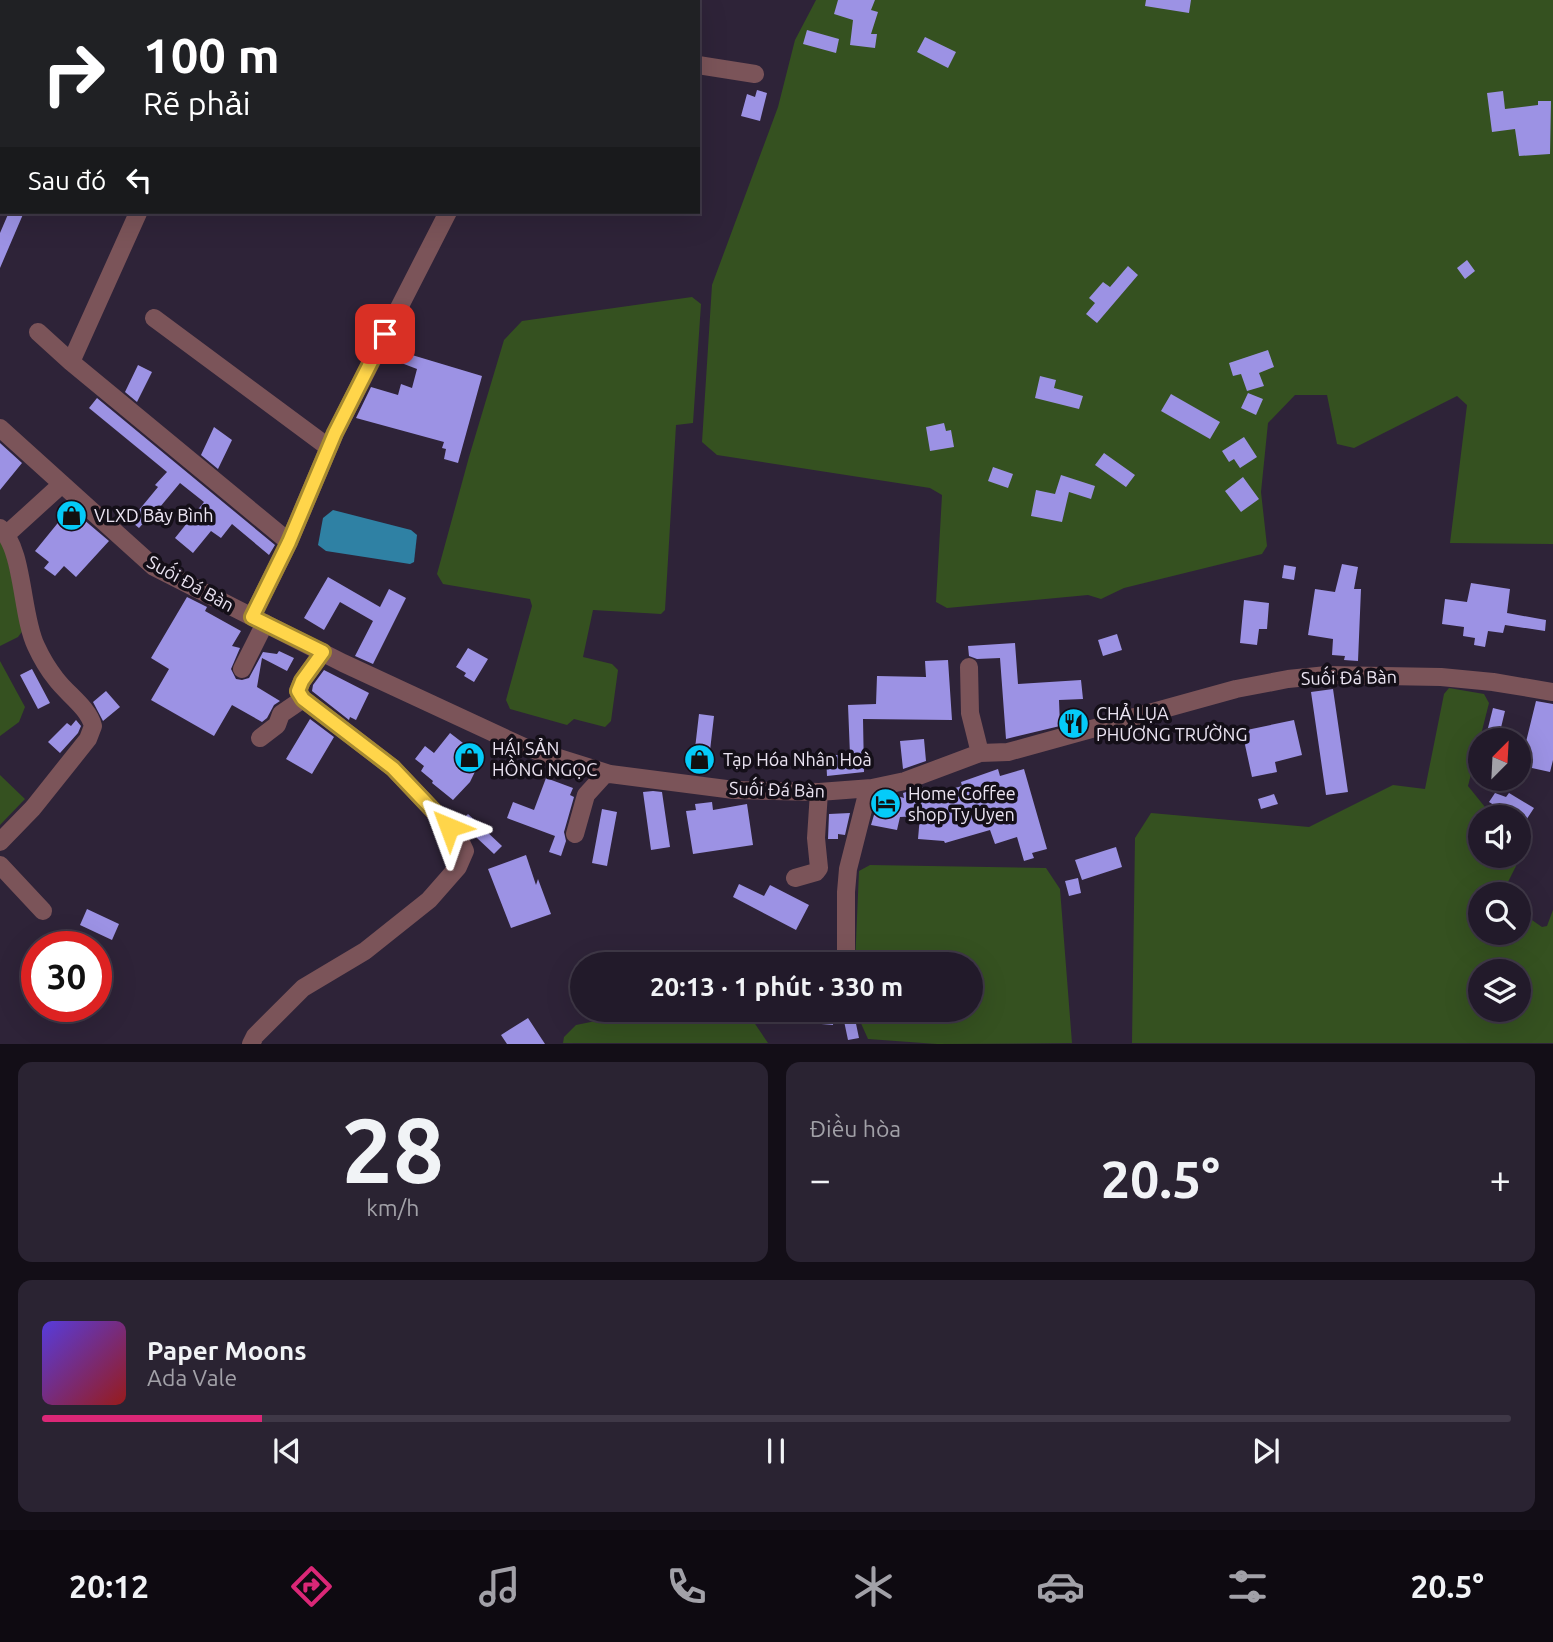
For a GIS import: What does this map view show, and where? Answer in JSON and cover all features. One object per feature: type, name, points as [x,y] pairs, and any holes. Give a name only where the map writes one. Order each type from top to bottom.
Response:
[{"type":"street","points":[[700,65],[755,74]]},
{"type":"street","points":[[71,362],[138,214]]},
{"type":"street","points":[[242,669],[258,620],[328,447],[447,214]]},
{"type":"street","points":[[154,318],[328,447]]},
{"type":"street","points":[[38,332],[289,542]]},
{"type":"street","name":"Suối Đá Bàn","points":[[0,428],[154,566],[323,652],[524,747],[606,773],[734,790],[819,792],[872,788],[905,781],[981,753],[1008,752],[1236,689],[1288,679],[1327,675],[1441,677],[1553,692]]},
{"type":"street","points":[[0,842],[33,808],[88,739],[93,726],[86,713],[55,678],[35,645],[13,548],[4,531],[62,484]]},
{"type":"street","points":[[251,1044],[255,1036],[303,988],[365,951],[429,900],[458,867],[465,851],[459,838],[393,768],[303,699],[298,691],[302,681],[323,652]]},
{"type":"street","points":[[969,667],[970,713],[981,753]]},
{"type":"street","points":[[260,738],[278,725],[281,714],[303,699]]},
{"type":"street","points":[[575,834],[586,795],[606,773]]},
{"type":"street","points":[[846,952],[848,869],[866,799],[872,788]]},
{"type":"street","points":[[795,878],[817,872],[819,868],[819,792]]},
{"type":"street","points":[[0,865],[43,911]]},
{"type":"green space","points":[[816,0],[1553,0],[1553,544],[1450,543],[1467,405],[1457,396],[1354,448],[1337,444],[1327,395],[1295,395],[1268,423],[1261,492],[1267,546],[1262,554],[1124,588],[1101,599],[1088,595],[947,608],[936,602],[942,495],[930,488],[717,455],[702,442],[712,285],[778,107],[795,40]]},
{"type":"green space","points":[[692,297],[701,304],[693,423],[676,425],[665,610],[661,614],[593,610],[583,657],[612,664],[618,670],[611,721],[605,727],[574,719],[567,725],[510,709],[506,700],[532,606],[530,599],[443,584],[437,574],[504,340],[522,321]]},
{"type":"green space","points":[[0,542],[4,545],[24,629],[18,637],[0,646]]},
{"type":"green space","points":[[0,661],[25,707],[19,722],[0,736]]},
{"type":"green space","points":[[1449,688],[1484,694],[1489,703],[1483,728],[1468,728],[1468,791],[1472,791],[1483,805],[1468,805],[1468,868],[1515,868],[1508,882],[1468,882],[1468,945],[1531,945],[1531,919],[1542,927],[1547,926],[1553,910],[1553,1043],[1132,1043],[1135,838],[1151,813],[1309,827],[1393,785],[1425,789],[1444,694]]},
{"type":"green space","points":[[0,775],[25,799],[0,825]]},
{"type":"green space","points":[[870,865],[1046,868],[1060,889],[1072,1043],[937,1044],[868,1039],[860,1022],[983,1022],[983,952],[856,952],[859,871]]},
{"type":"green space","points":[[591,1022],[754,1022],[768,1043],[563,1043],[564,1037],[576,1025]]},
{"type":"water","points":[[333,510],[411,530],[417,535],[414,562],[410,564],[326,551],[318,545],[323,518]]},
{"type":"building","points":[[838,0],[875,0],[871,10],[878,12],[871,34],[877,34],[875,48],[850,45],[853,20],[834,14]]},
{"type":"building","points":[[1146,0],[1191,0],[1189,13],[1145,6]]},
{"type":"building","points":[[807,30],[839,39],[836,53],[803,44]]},
{"type":"building","points":[[925,37],[956,52],[948,68],[917,52]]},
{"type":"building","points":[[757,90],[767,93],[760,121],[741,116],[747,94],[755,97]]},
{"type":"building","points":[[1503,91],[1505,109],[1538,105],[1538,101],[1551,101],[1550,154],[1519,156],[1515,129],[1492,132],[1487,93]]},
{"type":"building","points":[[8,214],[23,214],[0,268],[0,233]]},
{"type":"building","points":[[1467,260],[1475,271],[1465,279],[1457,268]]},
{"type":"building","points":[[1128,266],[1138,275],[1097,323],[1086,314],[1095,303],[1089,298],[1103,282],[1110,287]]},
{"type":"building","points":[[396,346],[413,353],[412,355],[482,376],[458,463],[444,459],[444,442],[356,418],[371,387],[398,395],[401,384],[412,388],[417,369],[391,359]]},
{"type":"building","points":[[1268,350],[1274,367],[1259,373],[1264,386],[1247,391],[1241,374],[1233,376],[1229,363]]},
{"type":"building","points":[[138,365],[152,372],[137,402],[125,392]]},
{"type":"building","points":[[1040,376],[1056,380],[1054,388],[1083,396],[1079,409],[1035,398]]},
{"type":"building","points":[[1248,393],[1263,399],[1256,415],[1241,408]]},
{"type":"building","points":[[1171,394],[1220,422],[1210,439],[1161,411]]},
{"type":"building","points":[[97,398],[275,545],[269,555],[232,524],[221,538],[211,531],[193,553],[175,538],[204,502],[180,483],[139,528],[128,519],[136,508],[139,510],[167,472],[89,408]]},
{"type":"building","points":[[944,423],[946,431],[951,430],[954,447],[930,451],[926,427]]},
{"type":"building","points":[[214,427],[232,440],[218,469],[201,455]]},
{"type":"building","points":[[1244,437],[1257,457],[1240,468],[1234,459],[1229,462],[1222,451]]},
{"type":"building","points":[[0,443],[22,463],[0,490]]},
{"type":"building","points":[[1104,453],[1135,475],[1126,487],[1095,465]]},
{"type":"building","points":[[993,467],[1013,474],[1008,488],[988,481]]},
{"type":"building","points":[[1061,475],[1095,486],[1091,499],[1069,492],[1062,522],[1031,516],[1036,490],[1055,494]]},
{"type":"building","points":[[1243,477],[1259,499],[1241,512],[1225,491]]},
{"type":"building","points":[[70,508],[109,541],[76,577],[64,566],[55,576],[44,568],[49,562],[35,551]]},
{"type":"building","points":[[1342,564],[1358,567],[1354,589],[1361,589],[1358,661],[1344,660],[1345,656],[1332,655],[1333,639],[1308,635],[1315,589],[1335,592]]},
{"type":"building","points":[[1284,565],[1296,567],[1294,580],[1282,578]]},
{"type":"building","points":[[328,577],[380,607],[389,589],[406,598],[373,664],[355,656],[373,621],[340,602],[324,630],[304,618]]},
{"type":"building","points":[[1471,583],[1510,589],[1507,613],[1546,620],[1545,631],[1505,625],[1503,633],[1488,631],[1485,647],[1474,645],[1475,638],[1463,636],[1464,627],[1442,624],[1445,599],[1467,602]]},
{"type":"building","points":[[187,597],[207,607],[205,611],[241,631],[232,646],[240,648],[231,669],[236,679],[249,678],[263,652],[277,654],[279,651],[294,658],[287,671],[262,658],[257,687],[280,701],[262,722],[232,705],[214,736],[151,700],[169,669],[151,658]]},
{"type":"building","points":[[1244,600],[1269,603],[1267,629],[1259,629],[1257,645],[1240,643]]},
{"type":"building","points":[[1117,634],[1122,650],[1103,656],[1098,640]]},
{"type":"building","points":[[1015,643],[1018,684],[1081,680],[1083,699],[1059,700],[1060,726],[1006,739],[1000,658],[977,659],[969,656],[968,646]]},
{"type":"building","points":[[468,648],[488,659],[474,682],[456,667]]},
{"type":"building","points":[[948,660],[952,720],[863,719],[864,772],[827,776],[826,755],[850,755],[848,705],[876,704],[877,676],[926,677],[925,661]]},
{"type":"building","points":[[32,669],[50,703],[38,709],[20,675]]},
{"type":"building","points":[[324,670],[369,693],[356,720],[350,717],[349,720],[312,691],[313,685]]},
{"type":"building","points":[[1333,689],[1348,792],[1326,795],[1311,692]]},
{"type":"building","points":[[106,691],[120,707],[103,721],[93,702]]},
{"type":"building","points":[[1536,701],[1553,704],[1553,760],[1550,772],[1531,768],[1529,728]]},
{"type":"building","points":[[1493,708],[1505,711],[1501,728],[1488,728]]},
{"type":"building","points":[[699,714],[714,716],[708,768],[693,766]]},
{"type":"building","points":[[310,719],[334,737],[312,774],[286,759]]},
{"type":"building","points":[[76,720],[81,726],[78,733],[60,753],[48,742],[67,723],[71,726]]},
{"type":"building","points":[[1294,720],[1302,755],[1275,762],[1277,772],[1252,777],[1242,731]]},
{"type":"building","points":[[450,733],[484,753],[470,782],[453,800],[432,783],[421,771],[424,766],[415,759],[425,746],[434,753]]},
{"type":"building","points":[[924,739],[926,761],[903,769],[900,741]]},
{"type":"building","points":[[998,769],[1000,776],[1024,769],[1047,849],[1032,853],[1034,858],[1024,861],[1017,837],[995,844],[990,830],[945,843],[918,839],[920,816],[900,817],[897,830],[871,825],[879,798],[894,795],[904,798],[903,793],[923,787],[923,797],[962,786],[961,782]]},
{"type":"building","points":[[546,778],[573,788],[570,795],[574,797],[564,832],[566,841],[561,856],[549,852],[555,836],[507,818],[513,802],[534,810]]},
{"type":"building","points":[[643,792],[662,792],[670,847],[651,850]]},
{"type":"building","points":[[1495,793],[1506,797],[1509,793],[1529,805],[1494,805],[1489,802]]},
{"type":"building","points":[[1274,794],[1278,804],[1261,809],[1258,799]]},
{"type":"building","points":[[712,802],[713,810],[747,804],[753,845],[693,854],[686,811],[696,810],[695,804]]},
{"type":"building","points":[[602,809],[617,812],[607,866],[592,863]]},
{"type":"building","points":[[850,813],[845,835],[838,834],[838,839],[828,839],[829,814]]},
{"type":"building","points":[[468,814],[502,846],[494,854],[460,822]]},
{"type":"building","points":[[1116,847],[1122,867],[1082,880],[1075,860]]},
{"type":"building","points":[[526,855],[536,885],[538,879],[551,914],[511,928],[488,869]]},
{"type":"building","points":[[1078,878],[1081,893],[1069,896],[1065,881]]},
{"type":"building","points":[[739,884],[764,896],[770,885],[809,905],[796,930],[733,897]]},
{"type":"building","points":[[87,909],[119,924],[112,940],[112,931],[93,931],[80,925]]},
{"type":"building","points":[[528,1018],[545,1044],[507,1044],[501,1035]]},
{"type":"building","points":[[798,1022],[833,1022],[833,1025]]},
{"type":"building","points":[[844,1022],[856,1022],[859,1038],[848,1040]]},
{"type":"place","name":"VLXD Bảy Bình","points":[[71,515]]},
{"type":"place","name":"CHẢ LỤA PHƯƠNG TRƯỜNG","points":[[1073,723]]},
{"type":"place","name":"HÁI SẢN HỒNG NGỌC","points":[[469,758]]},
{"type":"place","name":"Tạp Hóa Nhân Hoà","points":[[700,759]]},
{"type":"place","name":"Home Coffee shop Ty Uyen","points":[[885,803]]},
{"type":"route","points":[[385,334],[335,433],[289,542],[252,617],[323,652],[302,681],[298,691],[303,699],[393,768],[449,827]]}]
